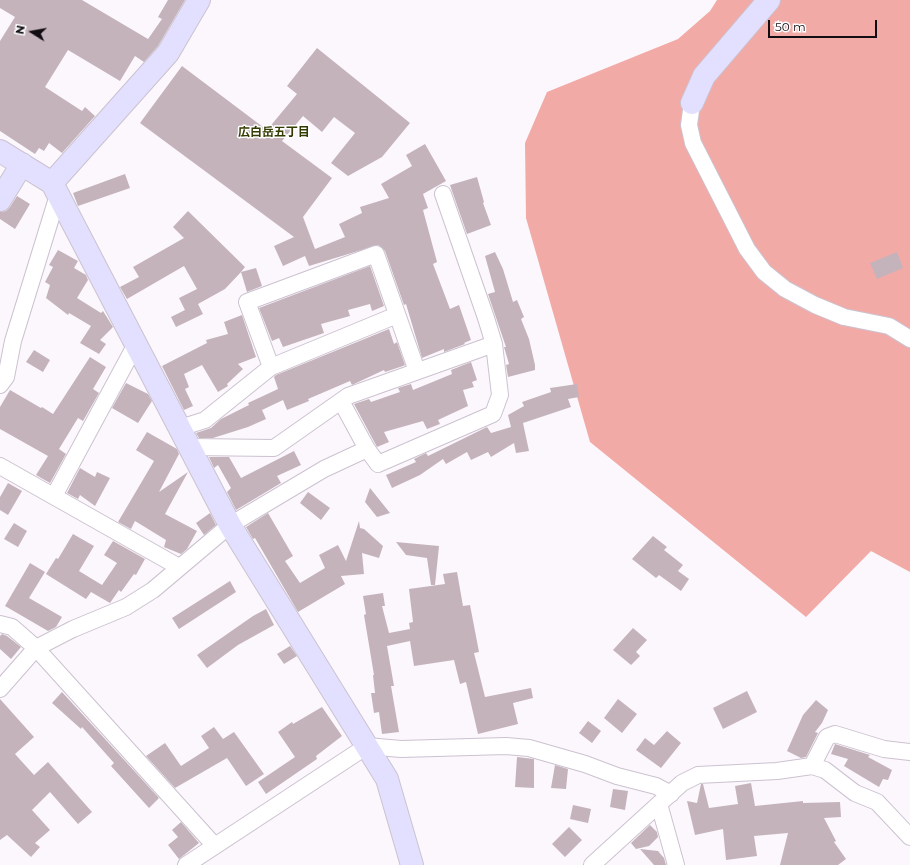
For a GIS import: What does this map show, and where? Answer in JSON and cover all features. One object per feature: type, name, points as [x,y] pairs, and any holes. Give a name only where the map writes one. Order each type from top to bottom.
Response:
[{"type":"street","points":[[0,385],[6,378],[13,341],[55,189],[168,53],[199,0]]},
{"type":"street","points":[[769,0],[704,76],[692,104],[689,125],[693,143],[747,249],[764,272],[785,289],[815,305],[844,317],[889,326],[910,340]]},
{"type":"street","points":[[0,151],[22,164],[55,189],[230,524],[387,779],[412,865]]},
{"type":"street","points":[[0,200],[22,164]]},
{"type":"street","points":[[341,401],[367,449],[378,464],[493,414],[500,395],[494,344],[443,194]]},
{"type":"street","points":[[271,367],[247,302],[376,254],[417,371]]},
{"type":"street","points":[[180,428],[204,420],[271,367],[398,315]]},
{"type":"street","points":[[54,496],[136,344]]},
{"type":"street","points":[[190,447],[274,448],[348,396],[494,344]]},
{"type":"street","points":[[0,689],[36,648],[73,629],[126,607],[153,590],[230,524],[324,469],[367,449]]},
{"type":"street","points":[[0,466],[179,567]]},
{"type":"street","points":[[0,624],[12,627],[36,648],[215,846]]},
{"type":"street","points":[[812,766],[827,737],[835,734],[884,749],[910,752]]},
{"type":"street","points":[[186,865],[367,746],[401,748],[506,746],[529,748],[585,764],[617,776],[656,786],[665,799],[676,865]]},
{"type":"street","points":[[592,865],[682,783],[698,774],[777,771],[812,766],[825,770],[855,793],[877,802],[910,837]]},
{"type":"shaded area","points":[[717,0],[910,0],[910,572],[871,551],[806,617],[590,442],[526,218],[525,143],[547,92],[678,39],[710,11]]},
{"type":"building","points":[[0,0],[82,0],[148,39],[162,19],[158,17],[168,0],[185,0],[158,46],[144,62],[135,56],[120,81],[68,50],[45,87],[82,111],[85,107],[95,116],[62,153],[49,143],[44,151],[39,148],[35,154],[0,131],[0,41],[15,17],[0,8]]},
{"type":"building","points":[[317,48],[410,123],[382,157],[348,176],[331,163],[355,133],[334,117],[322,132],[303,116],[282,141],[332,178],[303,217],[315,249],[345,237],[339,224],[362,213],[360,207],[389,198],[381,184],[412,166],[406,155],[425,144],[446,181],[423,194],[428,208],[423,210],[437,262],[433,264],[450,309],[459,305],[471,340],[464,343],[465,344],[444,352],[444,349],[422,358],[406,304],[404,305],[385,251],[378,245],[309,266],[305,256],[283,266],[274,246],[294,237],[140,123],[182,66],[267,130],[297,94],[287,86]]},
{"type":"building","points":[[125,174],[130,188],[78,206],[73,193]]},
{"type":"building","points":[[477,177],[483,203],[491,225],[467,234],[450,185]]},
{"type":"building","points":[[17,196],[30,204],[15,229],[0,219],[0,212],[6,211]]},
{"type":"building","points":[[188,211],[245,267],[225,289],[198,304],[203,314],[176,327],[171,317],[185,310],[179,298],[197,289],[184,266],[127,299],[120,287],[139,277],[133,267],[184,238],[173,227]]},
{"type":"building","points":[[58,250],[78,261],[74,268],[86,275],[88,280],[77,298],[101,313],[103,311],[113,327],[100,340],[106,344],[99,354],[80,343],[91,326],[69,313],[68,315],[46,298],[50,285],[45,282],[53,267],[49,265]]},
{"type":"building","points":[[495,252],[503,269],[513,302],[517,300],[524,317],[521,319],[529,339],[535,365],[535,370],[508,377],[506,365],[509,364],[504,347],[506,347],[488,294],[495,292],[485,256]]},
{"type":"building","points":[[897,252],[903,268],[877,279],[870,263]]},
{"type":"building","points":[[370,266],[384,306],[372,311],[370,304],[348,310],[350,316],[321,324],[324,333],[283,347],[279,338],[272,341],[259,308]]},
{"type":"building","points":[[256,268],[262,286],[247,292],[241,272]]},
{"type":"building","points":[[242,315],[256,357],[238,364],[243,369],[227,384],[228,386],[218,392],[202,365],[184,374],[189,387],[185,389],[193,406],[184,410],[162,366],[207,343],[206,340],[228,334],[224,322]]},
{"type":"building","points":[[389,329],[394,344],[397,342],[405,365],[385,372],[384,370],[352,385],[350,381],[308,399],[309,401],[287,410],[283,400],[262,410],[266,419],[248,427],[213,438],[199,438],[196,433],[211,428],[221,419],[249,405],[248,403],[278,389],[274,377],[276,375]]},
{"type":"building","points":[[34,350],[50,360],[43,372],[26,362]]},
{"type":"building","points":[[90,357],[106,367],[93,389],[99,393],[83,421],[78,418],[59,449],[66,454],[50,483],[36,475],[48,456],[0,429],[0,407],[10,390],[53,414]]},
{"type":"building","points":[[471,362],[477,380],[472,382],[474,387],[463,390],[468,406],[438,420],[440,424],[427,429],[423,421],[384,432],[389,442],[377,447],[354,404],[369,399],[371,402],[400,392],[398,388],[411,384],[413,390],[452,374],[451,370]]},
{"type":"building","points":[[126,383],[148,394],[152,401],[138,423],[112,408]]},
{"type":"building","points":[[577,384],[579,397],[568,399],[571,407],[523,423],[529,451],[516,453],[514,443],[491,457],[488,452],[471,460],[467,452],[446,464],[443,459],[420,475],[392,488],[386,475],[416,462],[414,459],[426,453],[428,456],[487,427],[491,433],[511,427],[508,415],[524,406],[522,402],[551,392],[550,388]]},
{"type":"building","points":[[147,432],[177,449],[179,454],[159,492],[188,472],[165,514],[197,531],[187,549],[181,554],[164,547],[166,540],[135,521],[131,529],[118,522],[154,461],[136,450]]},
{"type":"building","points":[[294,451],[301,465],[277,476],[281,483],[236,510],[227,492],[231,488],[218,465],[214,468],[209,457],[229,457],[241,478]]},
{"type":"building","points":[[80,468],[95,477],[97,472],[110,478],[95,506],[80,495],[78,499],[67,493]]},
{"type":"building","points":[[8,483],[22,491],[8,515],[0,510],[0,497]]},
{"type":"building","points":[[370,488],[390,513],[377,517],[365,502]]},
{"type":"building","points":[[308,492],[330,508],[321,520],[300,503]]},
{"type":"building","points":[[210,513],[216,525],[204,535],[196,523]]},
{"type":"building","points":[[268,513],[293,556],[285,561],[300,583],[325,568],[319,555],[338,545],[346,561],[359,521],[360,528],[364,529],[383,546],[379,558],[362,553],[364,574],[341,576],[345,584],[298,612],[255,538],[253,539],[246,527]]},
{"type":"building","points":[[14,523],[27,531],[18,547],[4,539]]},
{"type":"building","points":[[73,534],[94,546],[79,571],[102,585],[117,563],[104,555],[113,541],[145,559],[136,575],[134,574],[121,592],[119,590],[110,603],[91,592],[86,599],[46,574],[56,558],[58,559]]},
{"type":"building","points":[[653,536],[667,547],[664,550],[683,565],[678,571],[689,579],[681,591],[659,575],[656,578],[632,559]]},
{"type":"building","points":[[396,542],[439,546],[435,585],[431,585],[427,558],[406,555]]},
{"type":"building","points":[[30,563],[45,572],[29,598],[62,617],[56,627],[48,631],[5,606]]},
{"type":"building","points":[[457,572],[463,606],[470,605],[479,652],[474,653],[485,697],[531,688],[533,698],[513,703],[518,724],[478,734],[466,682],[460,684],[454,660],[414,666],[410,641],[387,646],[394,686],[391,686],[399,732],[382,734],[379,712],[374,713],[371,693],[375,693],[374,675],[364,615],[366,614],[363,596],[383,593],[385,606],[382,606],[389,633],[410,629],[409,623],[413,622],[409,589],[445,584],[443,574]]},
{"type":"building","points":[[230,581],[236,592],[179,629],[172,618]]},
{"type":"building","points":[[266,609],[274,625],[238,645],[207,668],[197,655],[253,616]]},
{"type":"building","points":[[633,628],[647,640],[636,652],[640,656],[631,665],[613,650]]},
{"type":"building","points":[[2,634],[21,647],[11,659],[0,649],[0,636]]},
{"type":"building","points":[[290,646],[297,656],[284,664],[277,654]]},
{"type":"building","points":[[747,691],[757,712],[723,729],[713,708]]},
{"type":"building","points":[[62,692],[159,798],[149,808],[111,766],[114,763],[82,727],[81,729],[52,703]]},
{"type":"building","points":[[0,699],[34,737],[15,754],[34,775],[48,762],[92,812],[78,824],[50,792],[32,810],[50,830],[35,843],[40,847],[31,857],[7,835],[0,840]]},
{"type":"building","points":[[618,699],[637,714],[622,733],[604,718]]},
{"type":"building","points":[[816,700],[828,710],[822,723],[815,732],[818,733],[806,757],[801,758],[787,751],[803,715]]},
{"type":"building","points":[[322,707],[342,736],[316,756],[317,759],[266,794],[258,782],[295,757],[278,732],[292,722],[293,724]]},
{"type":"building","points":[[588,721],[601,731],[592,743],[579,733]]},
{"type":"building","points":[[214,727],[223,739],[234,732],[264,774],[246,786],[227,758],[175,788],[146,756],[165,743],[181,766],[209,748],[201,736]]},
{"type":"building","points":[[667,731],[681,743],[661,768],[636,750],[645,738],[654,745]]},
{"type":"building","points":[[835,744],[870,755],[868,757],[892,770],[888,780],[883,779],[879,787],[844,766],[848,759],[831,754]]},
{"type":"building","points":[[517,757],[534,759],[534,788],[515,787]]},
{"type":"building","points":[[555,765],[568,769],[566,789],[551,788]]},
{"type":"building","points":[[751,783],[755,806],[803,801],[803,803],[840,802],[841,817],[824,818],[836,841],[834,842],[846,859],[838,865],[780,865],[788,833],[754,836],[757,856],[726,860],[723,829],[695,835],[687,801],[697,803],[701,784],[703,784],[709,808],[738,804],[735,786]]},
{"type":"building","points":[[613,789],[628,791],[625,810],[610,807]]},
{"type":"building","points":[[573,805],[591,809],[588,823],[570,819]]},
{"type":"building","points":[[181,822],[199,843],[179,859],[168,845],[178,837],[172,830]]},
{"type":"building","points":[[650,825],[657,832],[658,837],[649,846],[636,849],[631,843]]},
{"type":"building","points":[[569,827],[582,840],[565,857],[552,844]]},
{"type":"building","points":[[640,849],[658,851],[664,858],[666,865],[654,865]]},
{"type":"district","name":"広白岳五丁目","points":[[274,132]]}]
